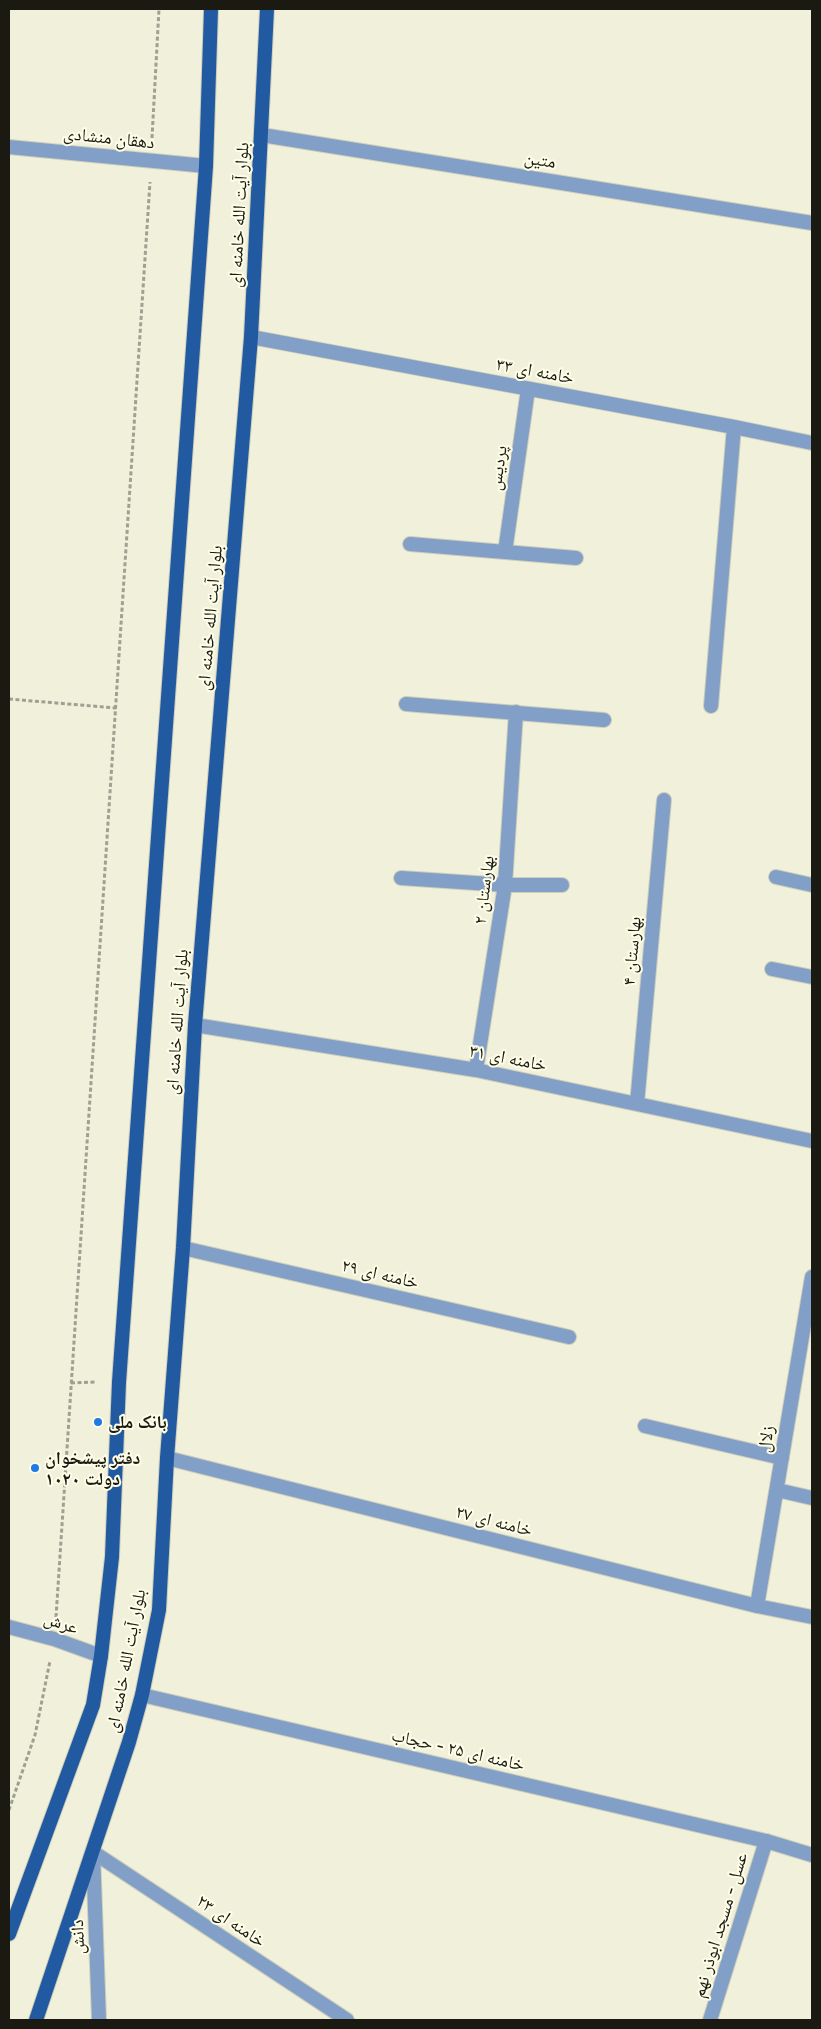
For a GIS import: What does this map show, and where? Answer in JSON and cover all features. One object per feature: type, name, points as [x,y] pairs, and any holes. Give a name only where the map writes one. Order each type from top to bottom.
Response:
[{"type":"main road","name":"بلوار آیت الله خامنه ای","points":[[9,1934],[93,1705],[101,1656],[112,1557],[120,1372],[206,166],[211,9]]},
{"type":"main road","name":"بلوار آیت الله خامنه ای","points":[[36,2020],[129,1742],[142,1695],[159,1610],[195,1025],[252,337],[267,9]]},
{"type":"street","name":"متین","points":[[262,134],[812,223]]},
{"type":"street","name":"دهقان منشادی","points":[[9,147],[206,166]]},
{"type":"street","name":"خامنه ای ۳۳","points":[[252,337],[812,443]]},
{"type":"street","name":"پردیس","points":[[505,552],[528,389]]},
{"type":"street","points":[[711,706],[734,427]]},
{"type":"street","points":[[410,544],[576,558]]},
{"type":"street","points":[[406,704],[604,720]]},
{"type":"street","name":"بهارستان ۲","points":[[476,1070],[505,885],[516,712]]},
{"type":"street","name":"بهارستان ۴","points":[[637,1104],[664,800]]},
{"type":"street","points":[[401,878],[505,885],[562,885]]},
{"type":"street","points":[[776,878],[812,885]]},
{"type":"street","points":[[772,969],[812,977]]},
{"type":"street","name":"خامنه ای ۳۱","points":[[195,1025],[476,1070],[812,1141]]},
{"type":"street","name":"خامنه ای ۲۹","points":[[182,1248],[569,1338]]},
{"type":"street","name":"زلال","points":[[757,1606],[812,1277]]},
{"type":"street","points":[[645,1426],[782,1458]]},
{"type":"street","name":"خامنه ای ۲۷","points":[[167,1458],[757,1606],[812,1617]]},
{"type":"street","points":[[776,1490],[812,1498]]},
{"type":"street","name":"عرش","points":[[9,1627],[54,1639],[101,1656]]},
{"type":"street","name":"خامنه ای ۲۵ - حجاب","points":[[142,1695],[766,1842],[812,1855]]},
{"type":"street","name":"عسل - مسجد ابوذر نهم","points":[[710,2020],[766,1842]]},
{"type":"street","name":"دانش","points":[[93,1852],[99,2020]]},
{"type":"street","name":"خامنه ای ۲۳","points":[[93,1852],[347,2020]]},
{"type":"path","points":[[9,1810],[35,1735],[54,1639],[151,161],[158,9]]},
{"type":"path","points":[[9,700],[116,708]]},
{"type":"place","name":"بانک ملی","points":[[98,1422]]},
{"type":"place","name":"دفتر پیشخوان دولت ۱۰۲۰","points":[[35,1468]]}]
